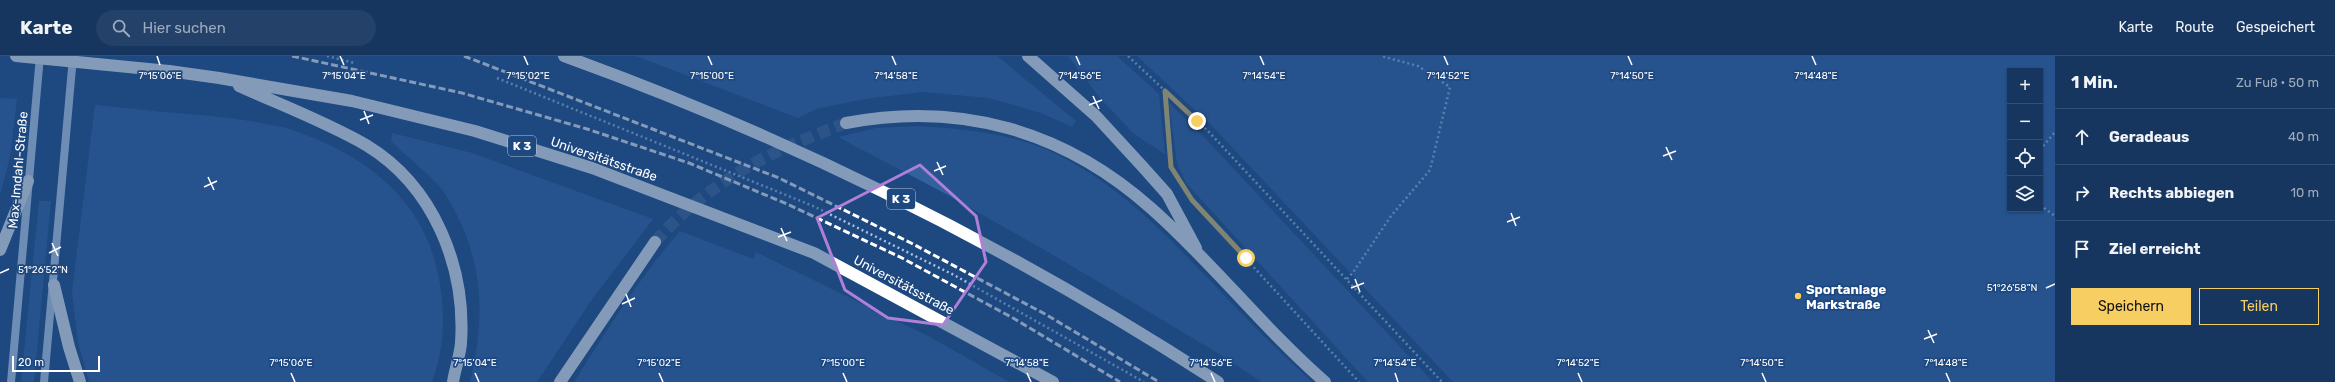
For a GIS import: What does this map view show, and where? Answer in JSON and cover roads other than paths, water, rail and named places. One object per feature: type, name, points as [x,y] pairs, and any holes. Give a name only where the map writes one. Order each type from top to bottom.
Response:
[{"type":"highway","name":"Universitätsstraße","points":[[16,56],[169,71],[219,78],[359,103],[475,131],[592,168],[814,253],[1053,382]]},
{"type":"highway","name":"K 3","points":[[564,56],[630,80],[812,158],[919,208],[1028,266],[1155,341],[1218,382]]},
{"type":"highway","points":[[1028,56],[1096,116],[1167,194],[1202,260]]},
{"type":"highway","points":[[219,78],[309,117],[367,146],[404,175],[429,206],[450,250],[460,296],[461,344],[453,382]]},
{"type":"highway","points":[[846,124],[872,118],[916,116],[967,119],[1016,129],[1058,146],[1105,172],[1152,209],[1285,345],[1325,382]]},
{"type":"highway","points":[[0,250],[28,181]]},
{"type":"highway","points":[[560,382],[655,242]]},
{"type":"highway","points":[[54,285],[69,346],[80,382]]},
{"type":"street","name":"Max-Imdahl-Straße","points":[[11,382],[40,56]]},
{"type":"street","points":[[44,382],[54,285],[73,56]]},
{"type":"tunnel","points":[[655,242],[697,201],[742,170],[791,145],[846,123]]},
{"type":"railway","points":[[292,56],[462,93],[587,129],[689,163],[787,204],[902,258],[1013,318],[1120,382]]},
{"type":"railway","points":[[464,56],[779,178],[911,243],[1045,314],[1159,382]]},
{"type":"place","name":"Sportanlage Markstraße","points":[[1798,296]]}]
